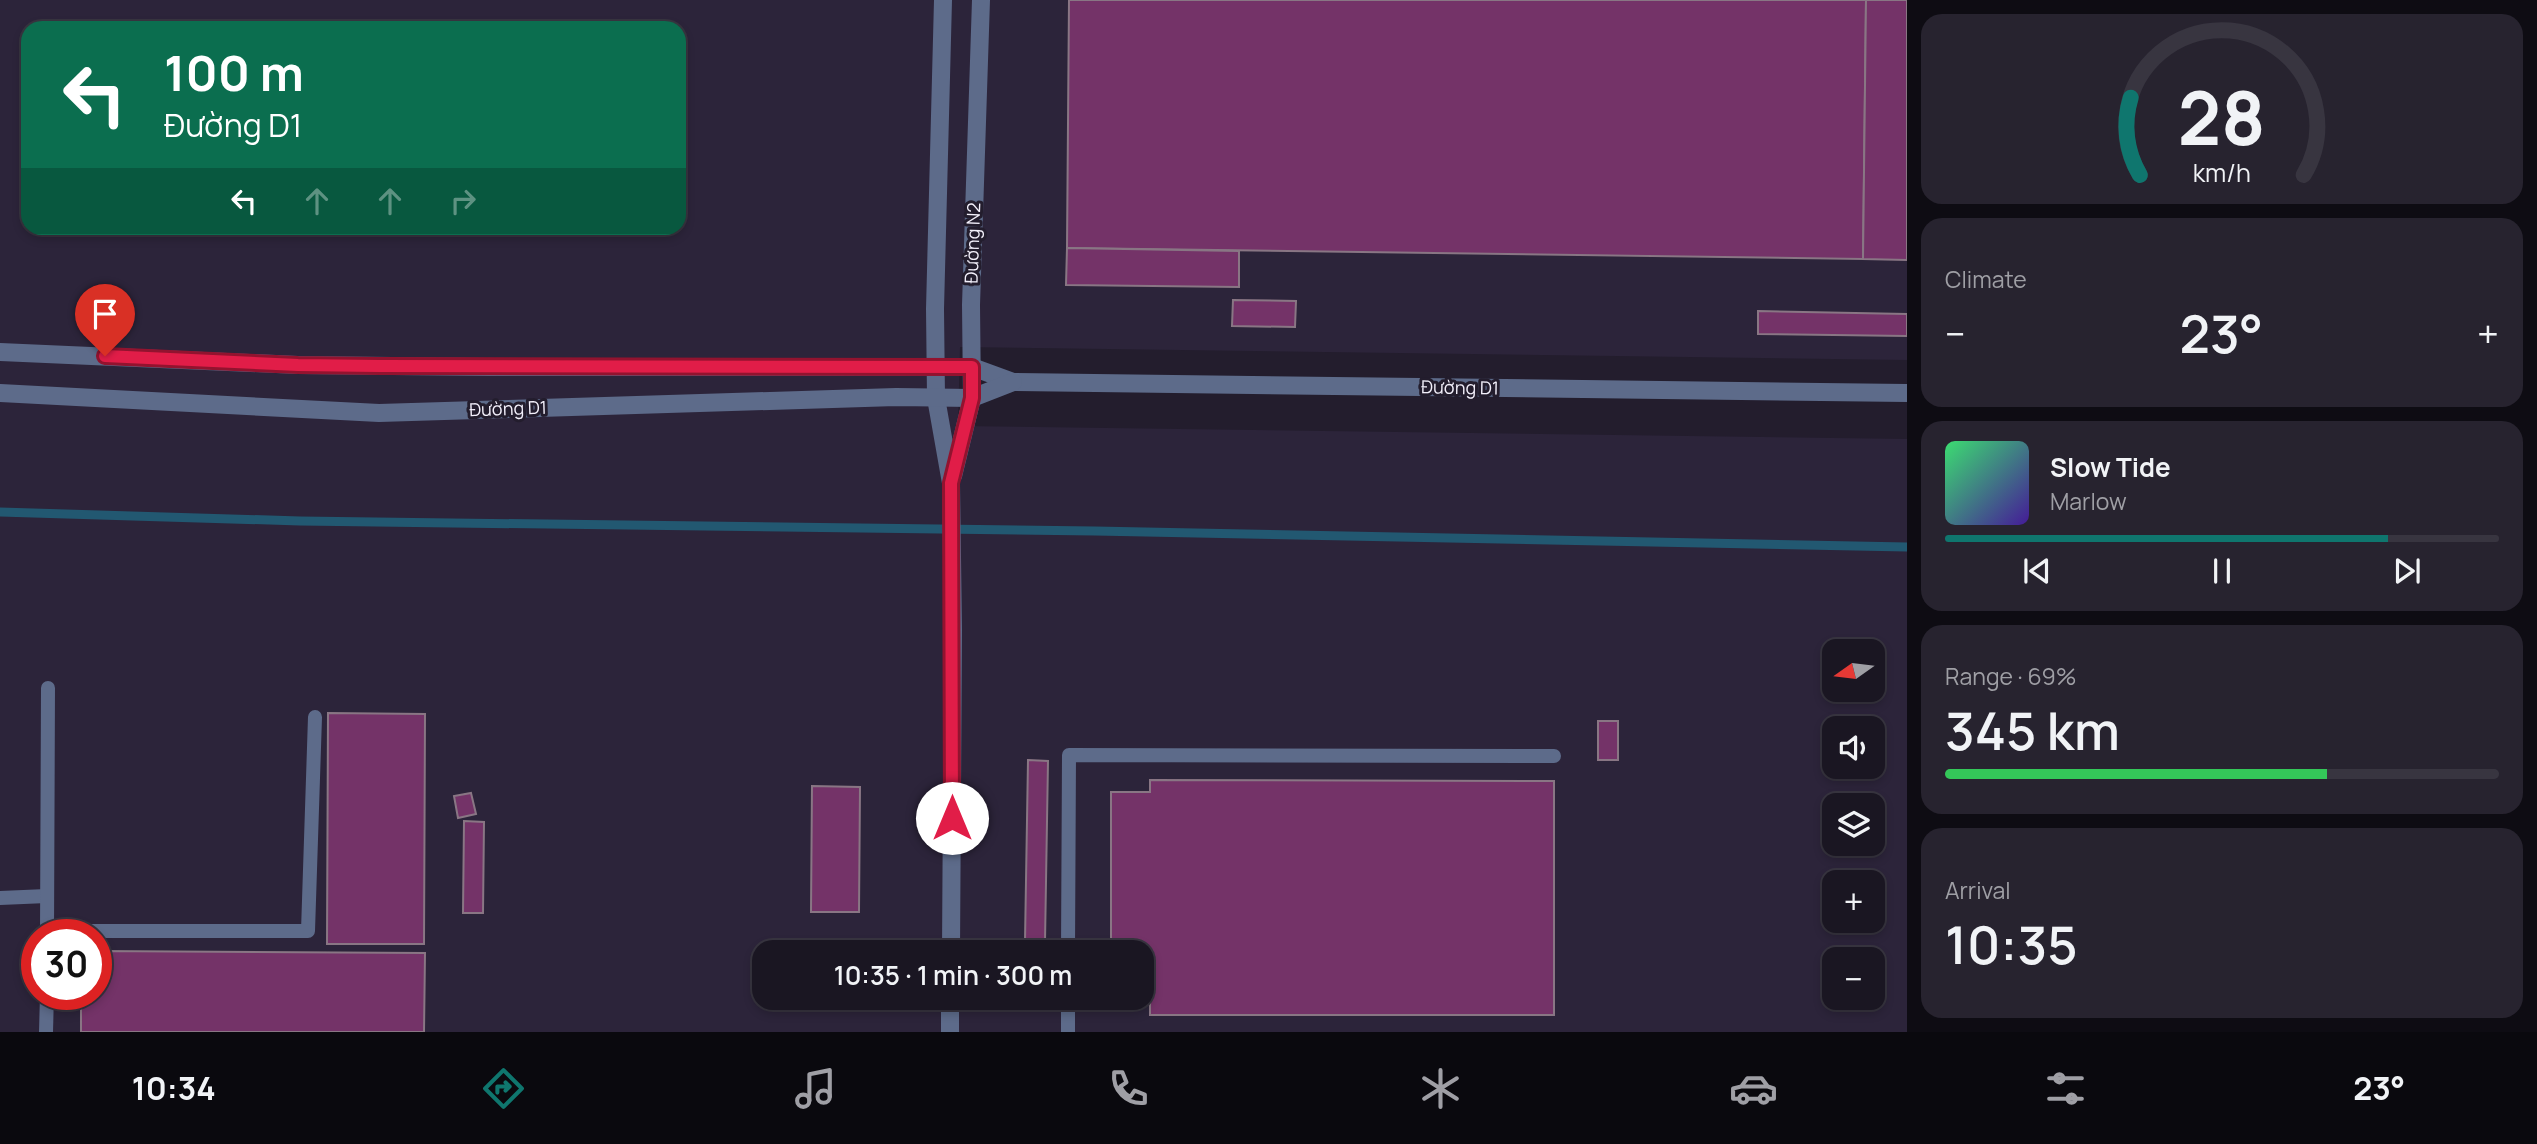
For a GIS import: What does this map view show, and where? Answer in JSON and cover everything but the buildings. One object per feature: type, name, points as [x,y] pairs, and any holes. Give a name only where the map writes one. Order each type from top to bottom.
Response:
[{"type":"street","name":"Đường N2","points":[[943,0],[935,295],[936,398],[951,483],[951,940]]},
{"type":"street","name":"Đường N2","points":[[951,483],[972,398],[971,304],[981,0]]},
{"type":"street","name":"Đường D1","points":[[0,352],[298,365],[972,367],[1013,382],[1907,393]]},
{"type":"street","name":"Đường D1","points":[[0,393],[379,413],[882,397],[972,398],[1013,382]]},
{"type":"street","points":[[950,1010],[950,1032]]},
{"type":"lane","points":[[47,919],[48,688]]},
{"type":"lane","points":[[112,933],[309,931],[315,717]]},
{"type":"lane","points":[[1068,940],[1069,755],[1554,756]]},
{"type":"lane","points":[[0,898],[47,896]]},
{"type":"lane","points":[[46,1032],[47,1010]]},
{"type":"lane","points":[[1068,1010],[1068,1032]]},
{"type":"shaded area","points":[[0,0],[1907,0],[1907,360],[960,347],[958,426],[1907,439],[1907,1032],[0,1032]]},
{"type":"waterway","points":[[0,512],[300,521],[1095,531],[1907,547]]},
{"type":"route","points":[[105,356],[298,365],[972,367],[972,398],[951,483],[952,818]]}]
